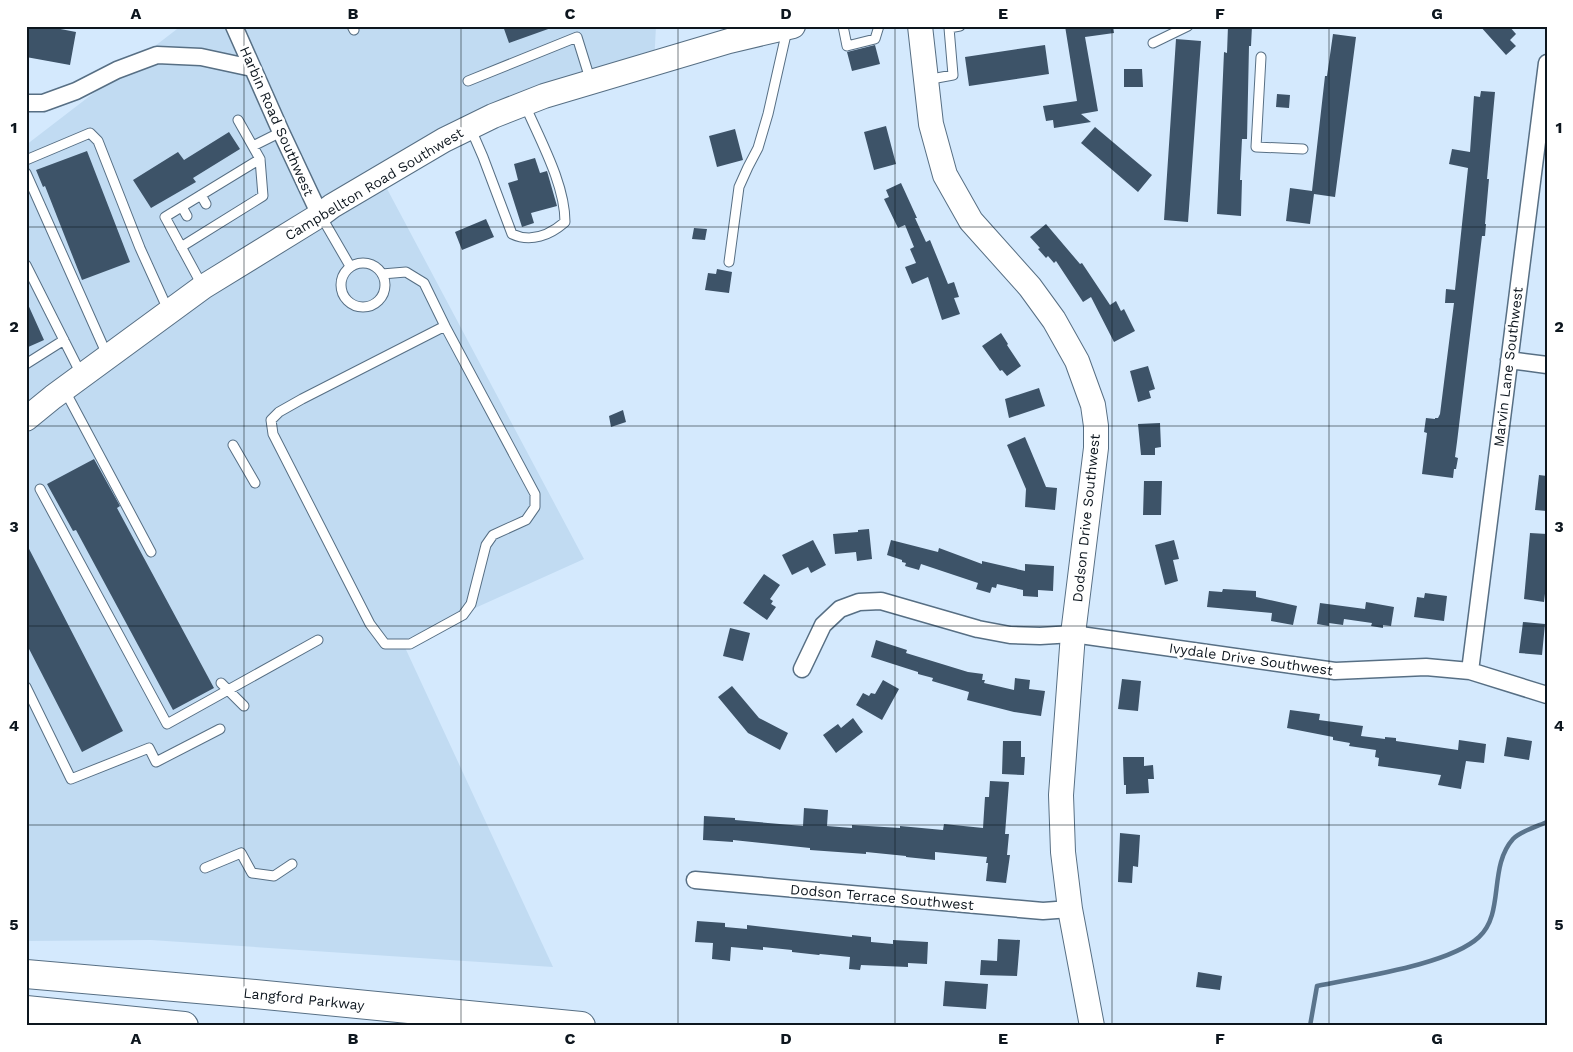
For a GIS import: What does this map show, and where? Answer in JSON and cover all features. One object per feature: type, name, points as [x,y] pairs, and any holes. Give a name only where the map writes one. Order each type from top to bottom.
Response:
[{"type":"highway","name":"Langford Parkway","points":[[26,974],[581,1026]]},
{"type":"highway","points":[[26,1010],[184,1026]]},
{"type":"street","name":"Harbin Road Southwest","points":[[234,26],[320,215]]},
{"type":"street","name":"Dodson Drive Southwest","points":[[920,26],[931,124],[945,175],[971,220],[1030,287],[1054,320],[1076,361],[1093,405],[1096,426],[1096,448],[1073,634],[1062,795],[1063,852],[1070,909],[1092,1026]]},
{"type":"street","name":"Campbellton Road Southwest","points":[[29,414],[203,287],[332,206],[444,140],[493,116],[544,96],[729,41],[790,27]]},
{"type":"street","points":[[26,103],[43,103],[76,91],[117,70],[157,56],[201,57],[252,68]]},
{"type":"street","name":"Marvin Lane Southwest","points":[[1470,671],[1547,63]]},
{"type":"street","points":[[1509,360],[1547,365]]},
{"type":"street","name":"Ivydale Drive Southwest","points":[[802,669],[823,625],[840,609],[860,602],[881,601],[978,629],[1010,635],[1073,634],[1335,671],[1426,667],[1470,671],[1547,695]]},
{"type":"street","name":"Dodson Terrace Southwest","points":[[695,880],[1043,912],[1070,909]]},
{"type":"lane","points":[[843,26],[847,46],[875,39],[879,26]]},
{"type":"lane","points":[[926,80],[952,75],[949,28],[960,26]]},
{"type":"lane","points":[[1153,43],[1188,26]]},
{"type":"lane","points":[[728,262],[739,187],[758,148],[790,27]]},
{"type":"lane","points":[[468,80],[577,37],[591,82]]},
{"type":"lane","points":[[1261,57],[1256,146],[1303,149]]},
{"type":"lane","points":[[470,127],[512,234],[526,238],[541,237],[555,230],[564,222],[565,210],[544,148],[524,103]]},
{"type":"lane","points":[[181,247],[198,232],[232,210],[263,196],[260,159],[238,120]]},
{"type":"lane","points":[[254,146],[281,132]]},
{"type":"lane","points":[[26,160],[90,134],[98,141],[140,248],[169,312]]},
{"type":"lane","points":[[203,287],[165,217],[201,195],[220,190],[260,159]]},
{"type":"lane","points":[[26,174],[108,357]]},
{"type":"lane","points":[[201,195],[206,204]]},
{"type":"lane","points":[[182,207],[187,216]]},
{"type":"lane","points":[[320,215],[350,266]]},
{"type":"lane","points":[[364,263],[377,268],[382,274],[384,281],[382,295],[372,305],[365,307],[351,304],[342,293],[342,278],[350,266],[364,263]]},
{"type":"lane","points":[[26,265],[64,340],[73,382],[151,552]]},
{"type":"lane","points":[[382,274],[406,272],[424,283],[535,494],[535,507],[526,520],[493,535],[486,545],[471,604],[463,615],[410,644],[385,644],[370,624],[273,434],[271,420],[279,412],[302,399],[445,326]]},
{"type":"lane","points":[[26,364],[64,340]]},
{"type":"lane","points":[[233,445],[254,483]]},
{"type":"lane","points":[[40,488],[167,724],[318,640]]},
{"type":"lane","points":[[221,683],[244,706]]},
{"type":"lane","points":[[26,686],[71,779],[149,748],[156,762],[220,728]]},
{"type":"lane","points":[[205,868],[241,853],[252,873],[274,876],[292,864]]},
{"type":"shaded area","points":[[181,26],[656,26],[654,64],[377,170],[584,559],[402,641],[553,967],[151,940],[26,941],[26,145]]},
{"type":"building","points":[[26,26],[45,26],[76,32],[70,65],[26,57]]},
{"type":"building","points":[[503,26],[551,26],[551,28],[509,43]]},
{"type":"building","points":[[1065,26],[1113,26],[1114,33],[1085,37],[1098,111],[1081,114],[1091,122],[1054,128],[1053,120],[1046,121],[1043,106],[1077,101]]},
{"type":"building","points":[[1228,26],[1252,26],[1251,46],[1249,46],[1247,139],[1242,139],[1241,216],[1217,214],[1224,52],[1227,53]]},
{"type":"building","points":[[1480,26],[1509,26],[1516,34],[1510,40],[1516,46],[1506,55]]},
{"type":"building","points":[[1333,34],[1356,37],[1335,197],[1314,194],[1310,224],[1286,221],[1290,188],[1312,191],[1325,76],[1327,76]]},
{"type":"building","points":[[1176,39],[1201,41],[1188,222],[1164,220]]},
{"type":"building","points":[[875,45],[880,64],[852,71],[847,52]]},
{"type":"building","points":[[1045,45],[1049,74],[969,86],[965,57]]},
{"type":"building","points":[[1124,69],[1142,69],[1143,87],[1124,87]]},
{"type":"building","points":[[1481,91],[1495,92],[1487,179],[1489,179],[1486,224],[1485,236],[1482,236],[1455,457],[1458,458],[1453,478],[1422,474],[1427,433],[1424,432],[1426,418],[1435,419],[1440,414],[1454,303],[1445,303],[1446,289],[1455,290],[1468,168],[1449,164],[1452,149],[1470,152],[1474,96],[1480,97]]},
{"type":"building","points":[[1277,94],[1290,95],[1289,108],[1276,107]]},
{"type":"building","points":[[886,126],[896,164],[874,170],[864,132]]},
{"type":"building","points":[[1095,127],[1152,175],[1138,192],[1081,143]]},
{"type":"building","points":[[735,129],[743,160],[717,167],[709,136]]},
{"type":"building","points":[[229,132],[240,149],[193,178],[196,182],[151,208],[133,180],[178,152],[184,160]]},
{"type":"building","points":[[87,151],[130,262],[82,280],[45,186],[43,187],[36,170]]},
{"type":"building","points":[[535,158],[540,173],[547,171],[557,206],[531,213],[534,223],[522,227],[508,183],[518,180],[514,164]]},
{"type":"building","points":[[901,183],[926,242],[930,240],[948,284],[954,282],[959,297],[954,298],[960,314],[942,320],[928,277],[912,284],[905,267],[916,263],[910,249],[914,247],[905,225],[898,228],[884,199],[889,197],[886,190]]},
{"type":"building","points":[[486,219],[494,237],[462,250],[455,232]]},
{"type":"building","points":[[1046,224],[1080,264],[1082,263],[1110,305],[1116,301],[1121,311],[1124,309],[1135,331],[1114,342],[1091,297],[1083,302],[1056,261],[1054,263],[1048,256],[1046,258],[1030,237]]},
{"type":"building","points":[[694,228],[707,229],[705,240],[692,239]]},
{"type":"building","points":[[717,269],[732,272],[729,293],[705,290],[708,273],[716,274]]},
{"type":"building","points":[[26,300],[44,340],[26,348]]},
{"type":"building","points":[[1001,333],[1021,366],[1007,376],[1002,370],[1000,371],[982,346]]},
{"type":"building","points":[[1148,366],[1155,389],[1149,391],[1151,398],[1138,402],[1130,371]]},
{"type":"building","points":[[1039,388],[1045,406],[1009,418],[1005,399]]},
{"type":"building","points":[[623,410],[626,422],[611,427],[609,416]]},
{"type":"building","points":[[1160,423],[1161,447],[1155,448],[1155,455],[1141,455],[1138,424]]},
{"type":"building","points":[[1025,437],[1046,487],[1057,488],[1055,510],[1025,507],[1026,489],[1007,445]]},
{"type":"building","points":[[94,459],[120,506],[117,508],[214,688],[173,710],[76,530],[73,531],[47,484]]},
{"type":"building","points":[[1539,475],[1547,476],[1547,511],[1535,510]]},
{"type":"building","points":[[1144,481],[1162,481],[1161,515],[1143,515]]},
{"type":"building","points":[[869,529],[872,559],[857,561],[856,552],[835,554],[833,534]]},
{"type":"building","points":[[1530,533],[1547,534],[1547,577],[1544,602],[1524,599]]},
{"type":"building","points":[[813,540],[826,565],[811,573],[808,567],[792,575],[782,555]]},
{"type":"building","points":[[891,540],[938,552],[939,548],[982,564],[982,561],[1025,571],[1025,564],[1054,566],[1053,591],[1038,590],[1038,597],[1023,596],[1023,590],[997,584],[996,588],[992,587],[990,593],[976,589],[978,583],[921,564],[919,570],[905,566],[906,563],[902,562],[902,560],[887,555]]},
{"type":"building","points":[[1174,540],[1179,559],[1173,560],[1178,581],[1165,585],[1155,545]]},
{"type":"building","points":[[26,543],[123,731],[82,752],[26,643]]},
{"type":"building","points":[[764,574],[780,585],[770,599],[773,601],[771,604],[776,607],[767,620],[743,603]]},
{"type":"building","points":[[1223,589],[1256,591],[1256,597],[1297,606],[1293,625],[1271,621],[1272,613],[1207,607],[1209,591],[1222,592]]},
{"type":"building","points":[[1425,593],[1447,596],[1444,621],[1414,617],[1417,597],[1424,598]]},
{"type":"building","points":[[1366,602],[1394,607],[1391,626],[1383,625],[1383,628],[1371,626],[1372,623],[1344,619],[1343,625],[1329,623],[1329,626],[1317,624],[1320,603],[1365,609]]},
{"type":"building","points":[[1523,622],[1545,624],[1542,655],[1519,653]]},
{"type":"building","points":[[730,628],[750,633],[743,661],[723,656]]},
{"type":"building","points":[[876,640],[907,650],[906,653],[968,672],[983,674],[982,680],[985,680],[984,683],[1014,690],[1015,678],[1030,680],[1029,689],[1045,691],[1041,716],[1014,712],[967,700],[969,692],[932,681],[933,678],[918,674],[918,672],[871,657]]},
{"type":"building","points":[[1122,679],[1141,681],[1138,711],[1118,709]]},
{"type":"building","points":[[883,680],[899,689],[882,720],[856,705],[863,693],[869,696],[871,693],[875,694]]},
{"type":"building","points":[[732,686],[759,718],[788,733],[780,750],[748,733],[718,697]]},
{"type":"building","points":[[1290,710],[1320,714],[1319,720],[1363,726],[1361,736],[1385,739],[1385,737],[1396,738],[1396,741],[1458,750],[1459,740],[1486,744],[1484,763],[1466,761],[1461,789],[1438,785],[1441,775],[1378,766],[1379,758],[1375,757],[1376,750],[1349,746],[1350,743],[1333,740],[1333,737],[1287,728]]},
{"type":"building","points":[[853,718],[863,732],[836,753],[823,735],[838,724],[841,728]]},
{"type":"building","points":[[1507,737],[1532,741],[1529,760],[1504,756]]},
{"type":"building","points":[[1003,741],[1021,741],[1021,757],[1025,757],[1024,775],[1002,774]]},
{"type":"building","points":[[1123,757],[1144,757],[1144,766],[1153,765],[1154,779],[1148,779],[1149,793],[1126,794]]},
{"type":"building","points":[[990,781],[1009,782],[1005,834],[1009,834],[1007,855],[1010,855],[1006,883],[986,881],[987,857],[935,852],[935,860],[866,852],[866,854],[810,850],[810,848],[733,840],[733,842],[703,840],[704,816],[803,826],[804,808],[828,810],[827,826],[852,828],[852,825],[900,828],[900,826],[943,830],[944,824],[983,828],[985,797],[989,797]]},
{"type":"building","points":[[1120,833],[1140,835],[1138,867],[1133,866],[1132,883],[1118,882]]},
{"type":"building","points":[[697,921],[725,923],[725,927],[747,929],[747,925],[852,937],[852,935],[871,937],[871,942],[893,944],[893,940],[928,942],[927,964],[908,963],[908,967],[861,965],[860,970],[849,969],[850,957],[792,952],[792,950],[763,947],[763,950],[731,947],[730,961],[712,959],[713,943],[695,942]]},
{"type":"building","points":[[998,939],[1020,940],[1017,976],[980,975],[981,960],[997,961]]},
{"type":"building","points":[[1198,972],[1222,976],[1220,990],[1196,987]]},
{"type":"building","points":[[945,981],[988,984],[986,1009],[943,1006]]},
{"type":"waterway","points":[[1310,1026],[1317,986],[1403,969],[1447,955],[1465,947],[1479,937],[1487,927],[1492,916],[1498,876],[1505,850],[1516,836],[1547,822]]}]
